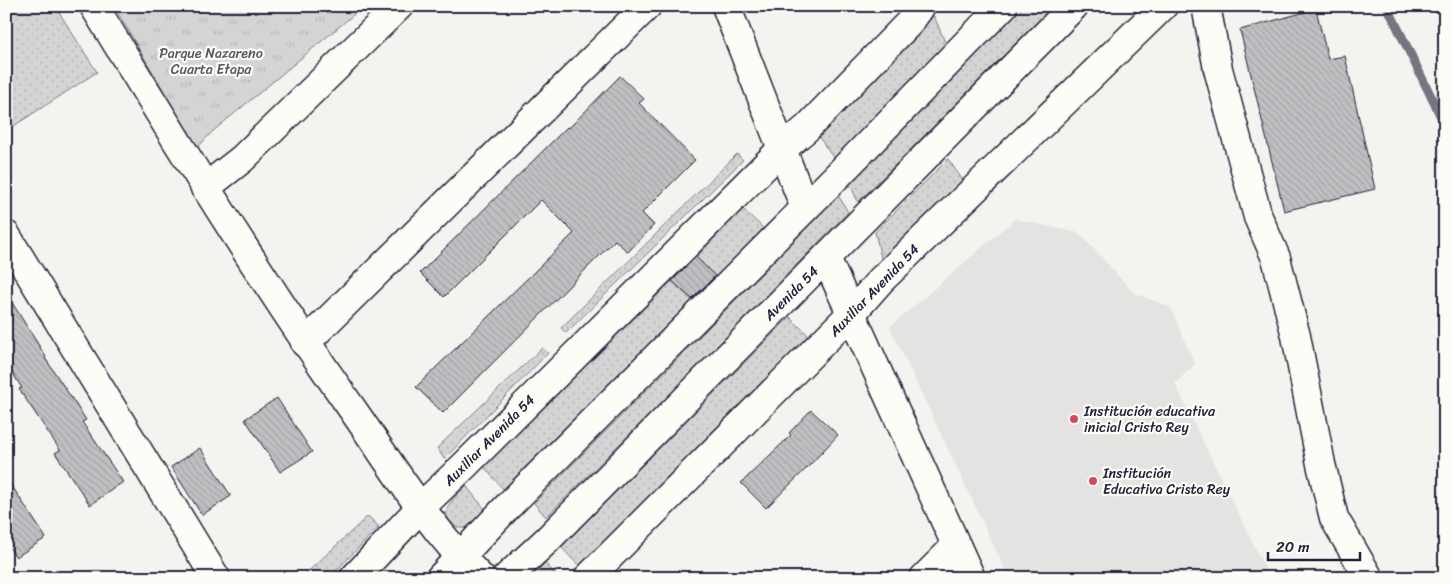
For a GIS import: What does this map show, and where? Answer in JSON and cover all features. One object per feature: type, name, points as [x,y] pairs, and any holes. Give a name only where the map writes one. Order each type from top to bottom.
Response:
[{"type":"street","points":[[94,6],[206,188],[305,343],[420,507],[460,558],[481,578]]},
{"type":"street","points":[[206,188],[242,159],[399,6]]},
{"type":"street","points":[[305,343],[647,6]]},
{"type":"street","points":[[726,6],[804,208]]},
{"type":"street","name":"Auxiliar Avenida 54","points":[[354,578],[420,507],[464,466],[781,150],[807,128],[909,23],[921,6]]},
{"type":"street","points":[[440,578],[509,505],[1003,6]]},
{"type":"street","name":"Avenida 54","points":[[506,578],[546,541],[1074,6]]},
{"type":"street","name":"Auxiliar Avenida 54","points":[[588,578],[851,314],[880,281],[1163,6]]},
{"type":"street","points":[[1206,6],[1218,69],[1258,217],[1276,258],[1296,336],[1321,464],[1334,518],[1369,578]]},
{"type":"street","points":[[6,235],[216,578]]},
{"type":"street","points":[[826,258],[971,578]]},
{"type":"street","points":[[924,578],[956,546]]},
{"type":"shaded area","name":"Institución Educativa Cristo Rey","points":[[1015,219],[1079,233],[1134,293],[1170,307],[1195,364],[1175,384],[1270,578],[1009,578],[890,327]]},
{"type":"green space","points":[[6,6],[55,6],[97,72],[6,131]]},
{"type":"green space","name":"Parque Nazareno Cuarta Etapa","points":[[114,6],[364,6],[212,132],[197,148]]},
{"type":"green space","points":[[1024,6],[1053,6],[858,202],[850,184]]},
{"type":"green space","points":[[934,16],[947,47],[834,159],[817,134]]},
{"type":"green space","points":[[737,154],[743,160],[566,333],[561,328]]},
{"type":"green space","points":[[948,159],[964,182],[882,262],[875,232]]},
{"type":"green space","points":[[838,195],[848,212],[678,386],[546,517],[534,503]]},
{"type":"green space","points":[[743,209],[764,229],[716,277],[696,257]]},
{"type":"green space","points":[[672,281],[693,301],[504,490],[484,467]]},
{"type":"green space","points":[[790,317],[809,336],[580,567],[561,547]]},
{"type":"green space","points":[[542,348],[548,353],[444,459],[437,448]]},
{"type":"green space","points":[[466,486],[485,509],[470,525],[460,528],[450,522],[447,512],[451,502]]},
{"type":"green space","points":[[368,516],[379,527],[329,578],[301,578]]},
{"type":"green space","points":[[545,563],[559,578],[530,578]]},
{"type":"building","points":[[1316,9],[1328,59],[1345,56],[1375,189],[1284,211],[1240,30]]},
{"type":"building","points":[[620,76],[644,99],[639,103],[695,160],[642,213],[654,225],[628,252],[615,240],[443,413],[416,387],[574,233],[541,200],[444,297],[420,273]]},
{"type":"building","points":[[696,257],[715,276],[692,299],[672,281]]},
{"type":"building","points":[[6,293],[45,358],[86,420],[82,422],[123,482],[90,505],[55,453],[60,450],[19,389],[22,388],[6,363]]},
{"type":"building","points":[[277,398],[312,452],[280,472],[245,419]]},
{"type":"building","points":[[811,410],[838,435],[766,508],[741,483],[791,435],[789,433]]},
{"type":"building","points":[[200,448],[231,496],[202,515],[171,467]]},
{"type":"building","points":[[6,477],[46,538],[16,557],[6,543]]},
{"type":"waterway","points":[[1387,6],[1445,125]]},
{"type":"place","name":"Institución educativa inicial Cristo Rey","points":[[1074,419]]},
{"type":"place","name":"Institución Educativa Cristo Rey","points":[[1093,481]]}]
